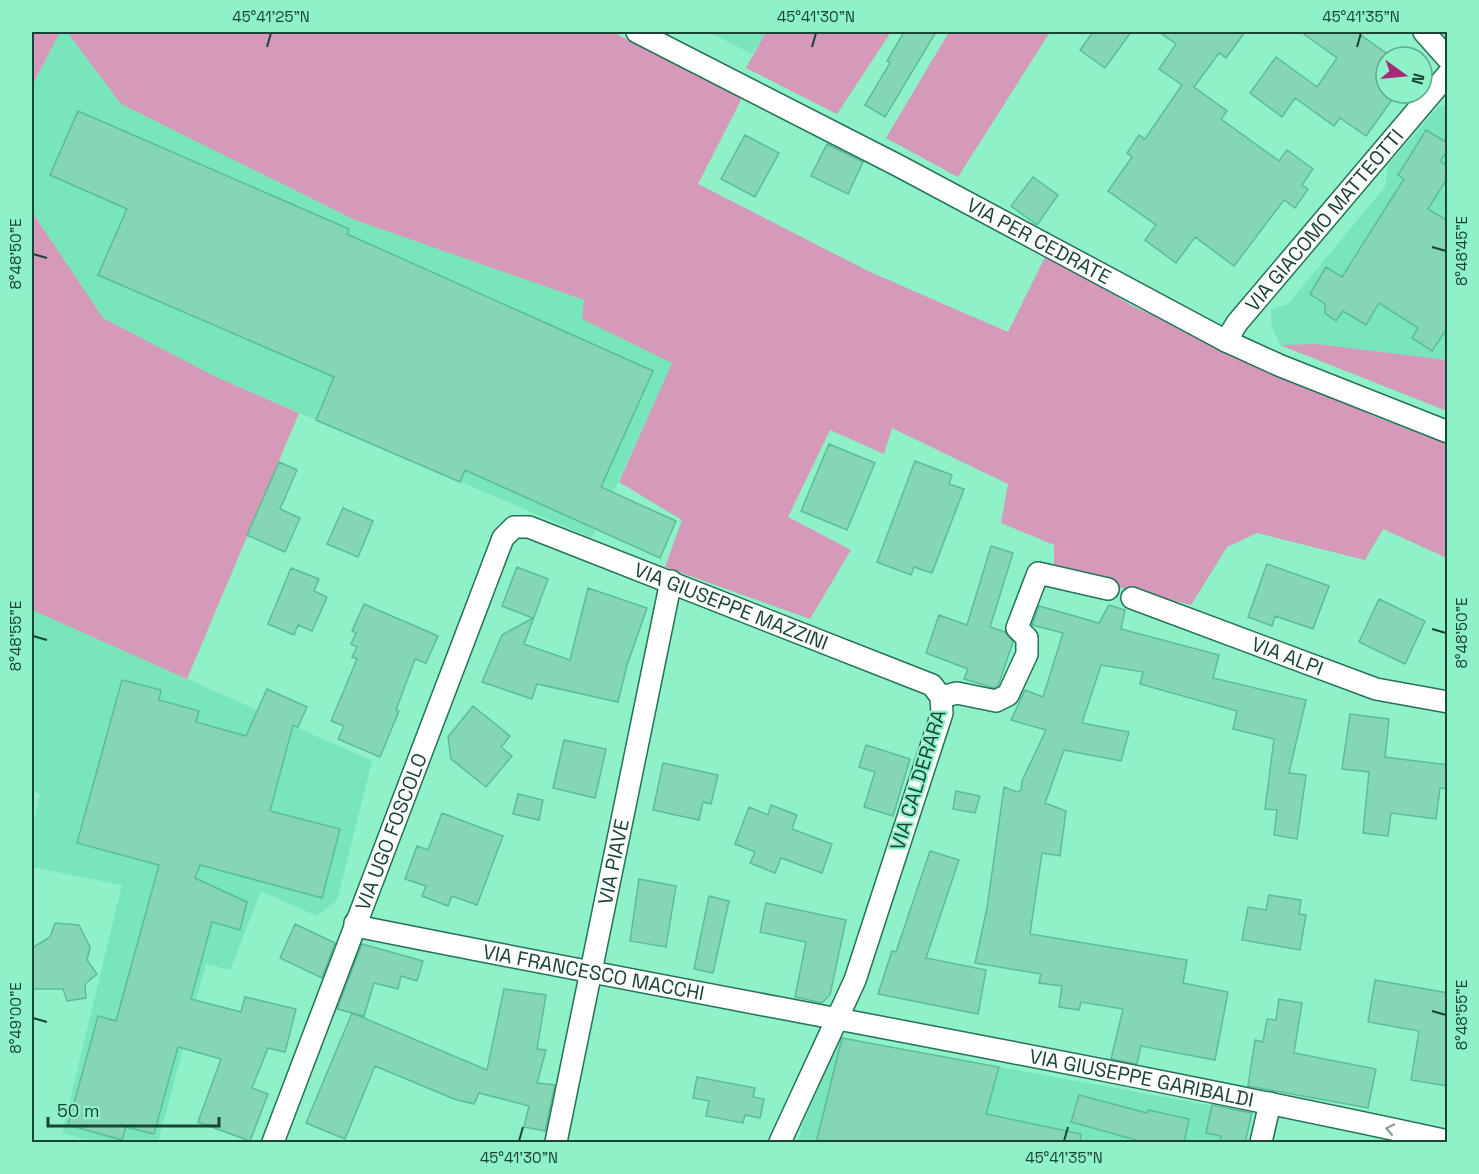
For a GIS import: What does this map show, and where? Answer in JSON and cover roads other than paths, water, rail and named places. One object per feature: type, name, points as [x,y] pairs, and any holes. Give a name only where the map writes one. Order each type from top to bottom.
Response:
[{"type":"street","name":"VIA PER CEDRATE","points":[[637,32],[899,166],[1226,340],[1281,366],[1448,432]]},
{"type":"street","points":[[1424,32],[1448,59]]},
{"type":"street","name":"VIA GIACOMO MATTEOTTI","points":[[1226,340],[1237,323],[1448,74]]},
{"type":"street","name":"VIA GIUSEPPE MAZZINI","points":[[514,527],[530,527],[671,581],[932,685],[941,697]]},
{"type":"street","name":"VIA UGO FOSCOLO","points":[[273,1143],[503,538],[514,527]]},
{"type":"street","name":"VIA CALDERARA","points":[[835,1020],[855,980],[942,713],[941,697],[957,693],[996,701],[1008,695],[1027,654],[1027,638],[1017,628],[1038,573],[1108,589]]},
{"type":"street","name":"VIA PIAVE","points":[[556,1143],[671,581]]},
{"type":"street","name":"VIA ALPI","points":[[1132,598],[1376,689],[1448,702]]},
{"type":"street","name":"VIA FRANCESCO MACCHI","points":[[355,923],[366,928],[835,1020]]},
{"type":"street","points":[[780,1143],[835,1020]]},
{"type":"street","name":"VIA GIUSEPPE GARIBALDI","points":[[835,1020],[1270,1103],[1448,1141]]},
{"type":"street","points":[[1261,1143],[1270,1103]]}]
